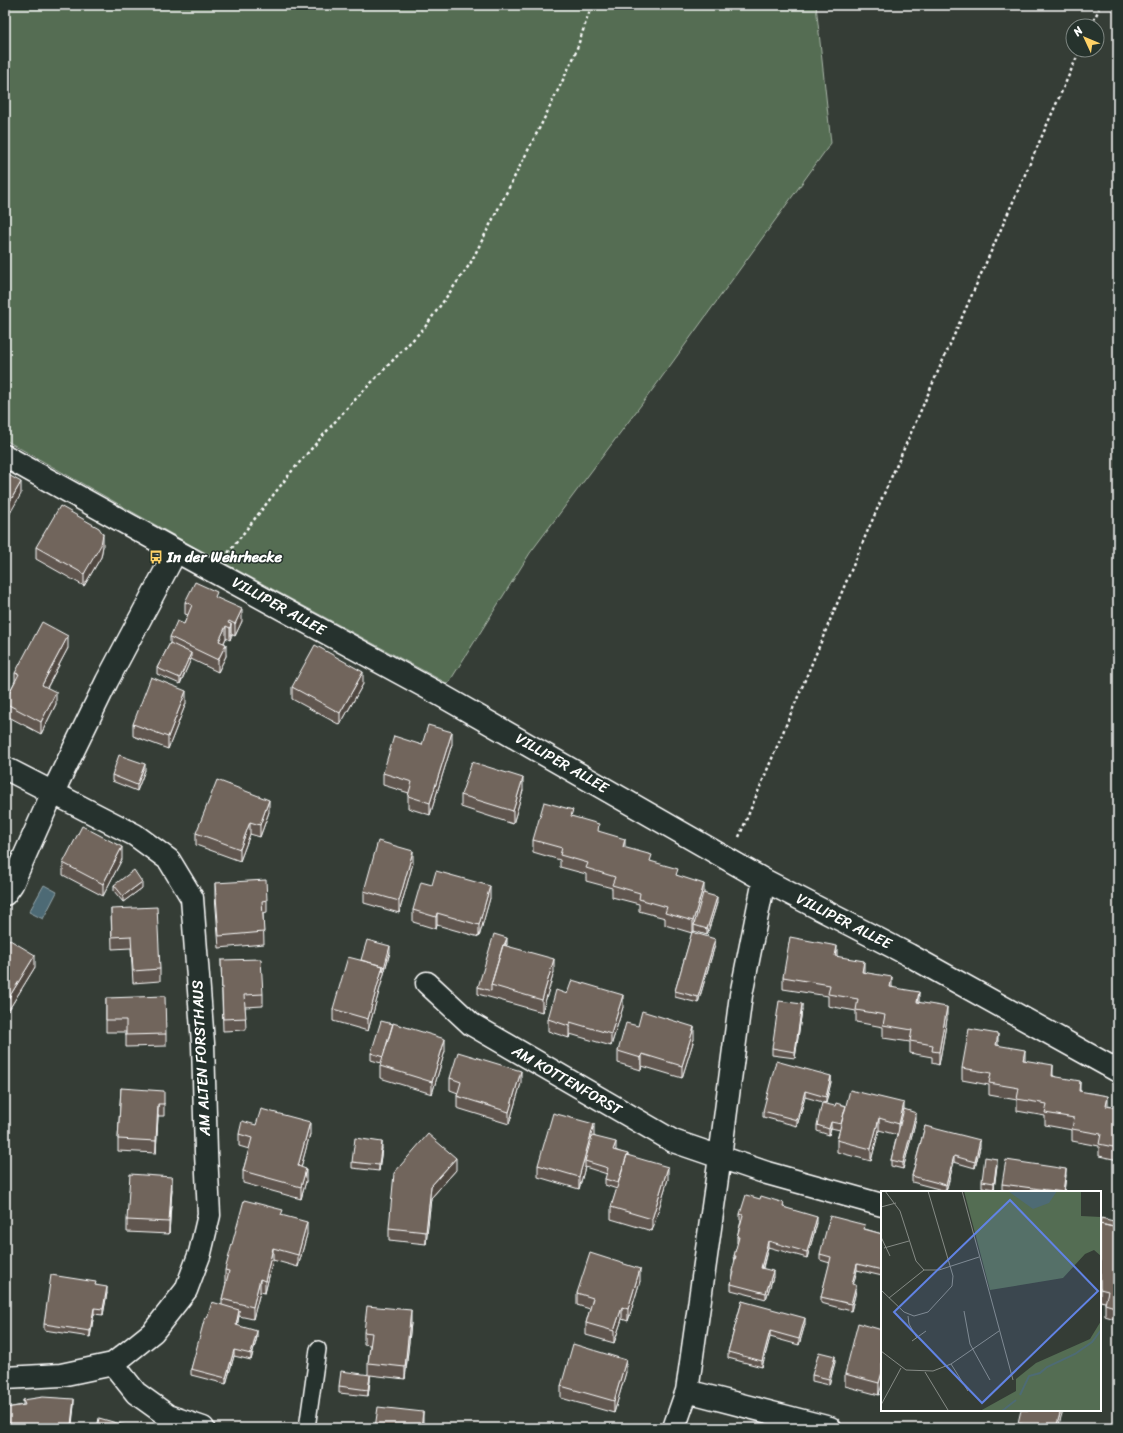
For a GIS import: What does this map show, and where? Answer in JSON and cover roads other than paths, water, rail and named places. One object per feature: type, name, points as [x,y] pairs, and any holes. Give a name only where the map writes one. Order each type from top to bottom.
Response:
[{"type":"street","name":"VILLIPER ALLEE","points":[[5,456],[176,551],[214,570],[440,694],[764,880],[908,955],[1118,1071]]},
{"type":"street","points":[[5,894],[12,884],[53,792],[107,681],[176,551]]},
{"type":"street","name":"AM ALTEN FORSTHAUS","points":[[5,768],[135,835],[169,860],[192,898],[203,1043],[209,1215],[200,1253],[186,1290],[152,1332],[114,1364],[61,1375],[5,1378]]},
{"type":"street","points":[[674,1428],[687,1391],[741,995],[764,880]]},
{"type":"street","name":"AM KOTTENFORST","points":[[427,983],[471,1024],[673,1141],[767,1173],[881,1205]]},
{"type":"street","points":[[114,1364],[136,1393],[168,1416],[203,1428]]},
{"type":"street","points":[[687,1391],[830,1428]]},
{"type":"lane","points":[[307,1428],[318,1349]]},
{"type":"water","points":[[44,885],[57,892],[43,919],[29,912]]},
{"type":"place","name":"In der Wehrhecke","points":[[156,557]]}]
